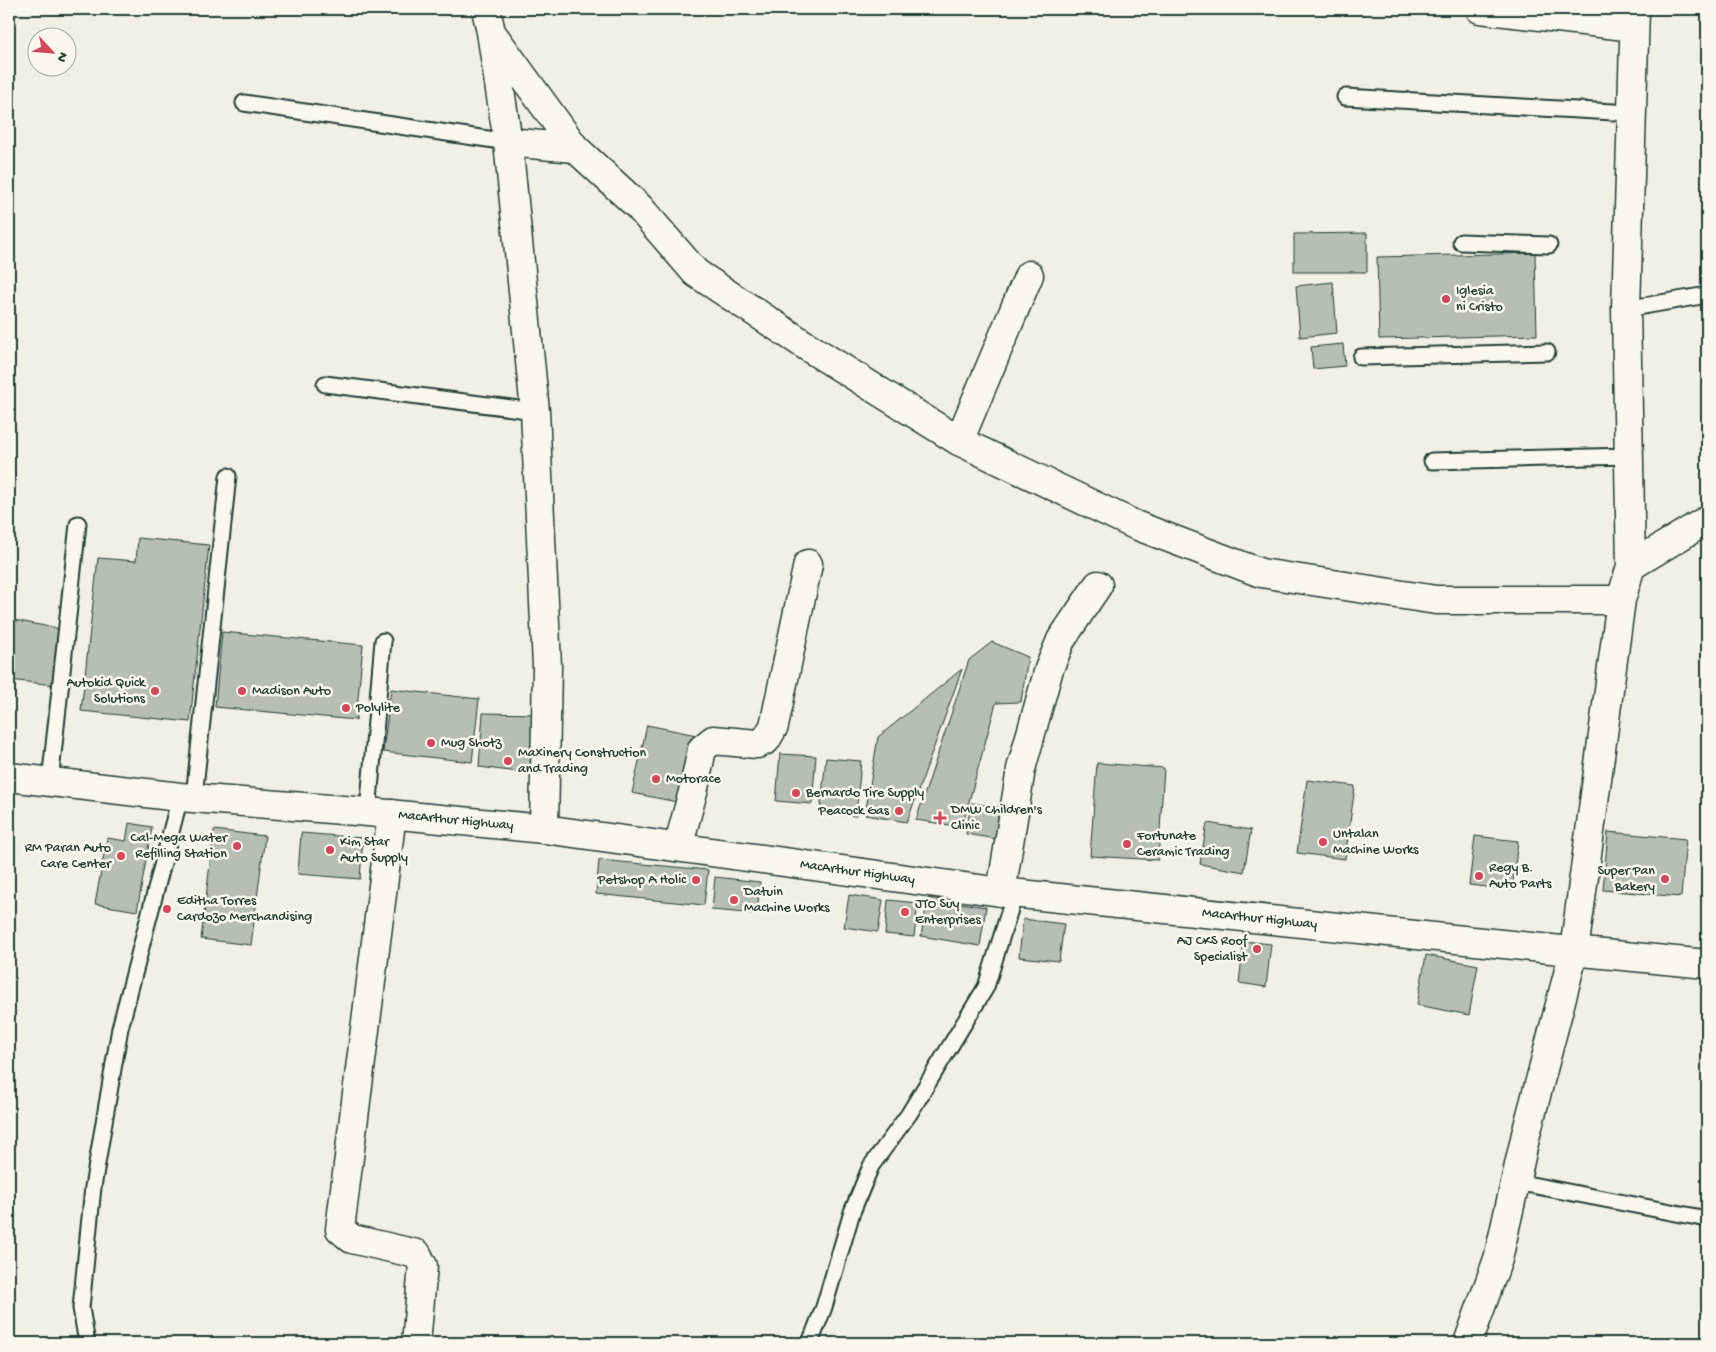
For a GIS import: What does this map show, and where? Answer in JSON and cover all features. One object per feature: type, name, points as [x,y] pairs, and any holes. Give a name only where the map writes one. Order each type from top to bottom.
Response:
[{"type":"street","points":[[1468,1343],[1498,1259],[1526,1134],[1574,951],[1621,600],[1631,566],[1626,309],[1635,18],[1480,9]]},
{"type":"street","points":[[488,20],[508,142],[535,410],[547,666],[544,829]]},
{"type":"street","points":[[488,20],[575,148],[640,207],[696,272],[808,346],[959,441],[1135,525],[1261,573],[1436,600],[1621,600]]},
{"type":"street","points":[[508,142],[575,148]]},
{"type":"street","points":[[959,441],[1029,274]]},
{"type":"street","points":[[1631,566],[1707,520]]},
{"type":"street","points":[[678,847],[694,788],[702,749],[713,740],[757,744],[766,740],[774,726],[808,564]]},
{"type":"street","points":[[1008,892],[1021,769],[1049,669],[1061,640],[1098,585]]},
{"type":"street","name":"MacArthur Highway","points":[[9,777],[187,797],[544,829],[1008,892],[1707,964]]},
{"type":"street","points":[[380,813],[340,1229],[352,1239],[417,1254],[423,1266],[416,1343]]},
{"type":"lane","points":[[1345,97],[1632,113]]},
{"type":"lane","points":[[244,103],[508,142]]},
{"type":"lane","points":[[1461,242],[1549,245]]},
{"type":"lane","points":[[1626,309],[1707,295]]},
{"type":"lane","points":[[1361,357],[1547,352]]},
{"type":"lane","points":[[325,384],[535,410]]},
{"type":"lane","points":[[1432,461],[1629,456]]},
{"type":"lane","points":[[87,1343],[81,1308],[92,1187],[120,1028],[187,797],[228,476]]},
{"type":"lane","points":[[50,782],[78,524]]},
{"type":"lane","points":[[380,813],[383,641]]},
{"type":"lane","points":[[810,1343],[824,1307],[852,1212],[872,1166],[909,1114],[986,987],[1008,892]]},
{"type":"lane","points":[[1516,1182],[1707,1220]]},
{"type":"building","points":[[1367,233],[1367,272],[1294,272],[1294,234]]},
{"type":"building","points":[[9,238],[14,238],[9,284]]},
{"type":"building","points":[[1535,253],[1537,335],[1379,339],[1377,257]]},
{"type":"building","points":[[1333,282],[1337,333],[1300,337],[1296,286]]},
{"type":"building","points":[[1343,344],[1345,366],[1313,369],[1311,347]]},
{"type":"building","points":[[138,538],[209,545],[190,722],[81,711],[98,558],[136,561]]},
{"type":"building","points":[[9,619],[60,629],[54,685],[9,680]]},
{"type":"building","points":[[222,632],[363,645],[356,720],[215,707]]},
{"type":"building","points":[[992,642],[1028,657],[1021,702],[996,703],[962,827],[916,820],[969,660]]},
{"type":"building","points":[[962,669],[907,822],[865,815],[878,737]]},
{"type":"building","points":[[391,689],[479,699],[472,762],[383,752]]},
{"type":"building","points":[[483,713],[537,714],[534,774],[479,767]]},
{"type":"building","points":[[647,725],[696,735],[682,803],[632,793]]},
{"type":"building","points":[[780,754],[816,756],[812,804],[776,801]]},
{"type":"building","points":[[826,758],[861,761],[856,816],[820,813]]},
{"type":"building","points":[[1097,763],[1164,768],[1158,860],[1090,856]]},
{"type":"building","points":[[1307,780],[1355,786],[1345,859],[1297,853]]},
{"type":"building","points":[[971,803],[1001,807],[996,839],[966,834]]},
{"type":"building","points":[[9,809],[13,809],[11,838],[9,838]]},
{"type":"building","points":[[129,823],[152,827],[137,911],[95,904],[107,838],[126,841]]},
{"type":"building","points":[[1207,823],[1251,830],[1244,872],[1200,864]]},
{"type":"building","points":[[214,830],[265,836],[251,945],[201,939]]},
{"type":"building","points":[[1608,832],[1686,839],[1681,897],[1603,890]]},
{"type":"building","points":[[301,833],[363,838],[360,879],[298,874]]},
{"type":"building","points":[[1475,836],[1518,841],[1512,890],[1469,885]]},
{"type":"building","points":[[599,860],[708,870],[704,905],[596,894]]},
{"type":"building","points":[[715,877],[760,882],[757,914],[712,910]]},
{"type":"building","points":[[849,895],[883,900],[878,932],[844,927]]},
{"type":"building","points":[[928,898],[986,907],[980,946],[921,936]]},
{"type":"building","points":[[888,900],[918,903],[914,937],[885,934]]},
{"type":"building","points":[[1023,919],[1064,924],[1059,961],[1019,957]]},
{"type":"building","points":[[1244,941],[1271,944],[1266,987],[1239,983]]},
{"type":"building","points":[[1426,955],[1478,965],[1469,1015],[1417,1005]]},
{"type":"place","name":"Iglesia ni Cristo","points":[[1446,299]]},
{"type":"place","name":"Autokid Quick Solutions","points":[[155,691]]},
{"type":"place","name":"Madison Auto","points":[[242,691]]},
{"type":"place","name":"Polylite","points":[[346,708]]},
{"type":"place","name":"Mug Shotz","points":[[431,743]]},
{"type":"place","name":"Maxinery Construction and Trading","points":[[508,761]]},
{"type":"place","name":"Motorace","points":[[656,779]]},
{"type":"place","name":"Bernardo Tire Supply","points":[[796,793]]},
{"type":"place","name":"Peacock Gas","points":[[899,811]]},
{"type":"place","name":"DMW Children's Clinic","points":[[940,818]]},
{"type":"place","name":"Untalan Machine Works","points":[[1323,842]]},
{"type":"place","name":"Fortunate Ceramic Trading","points":[[1127,844]]},
{"type":"place","name":"Cal-Mega Water Refilling Station","points":[[237,846]]},
{"type":"place","name":"Kim Star Auto Supply","points":[[330,850]]},
{"type":"place","name":"RM Paran Auto Care Center","points":[[121,856]]},
{"type":"place","name":"Regy B. Auto Parts","points":[[1479,876]]},
{"type":"place","name":"Super Pan Bakery","points":[[1665,879]]},
{"type":"place","name":"Petshop A Holic","points":[[696,880]]},
{"type":"place","name":"Datuin Machine Works","points":[[734,900]]},
{"type":"place","name":"Editha Torres Cardozo Merchandising","points":[[167,909]]},
{"type":"place","name":"JTO Suy Enterprises","points":[[905,912]]},
{"type":"place","name":"AJ CKS Roof Specialist","points":[[1257,949]]}]
